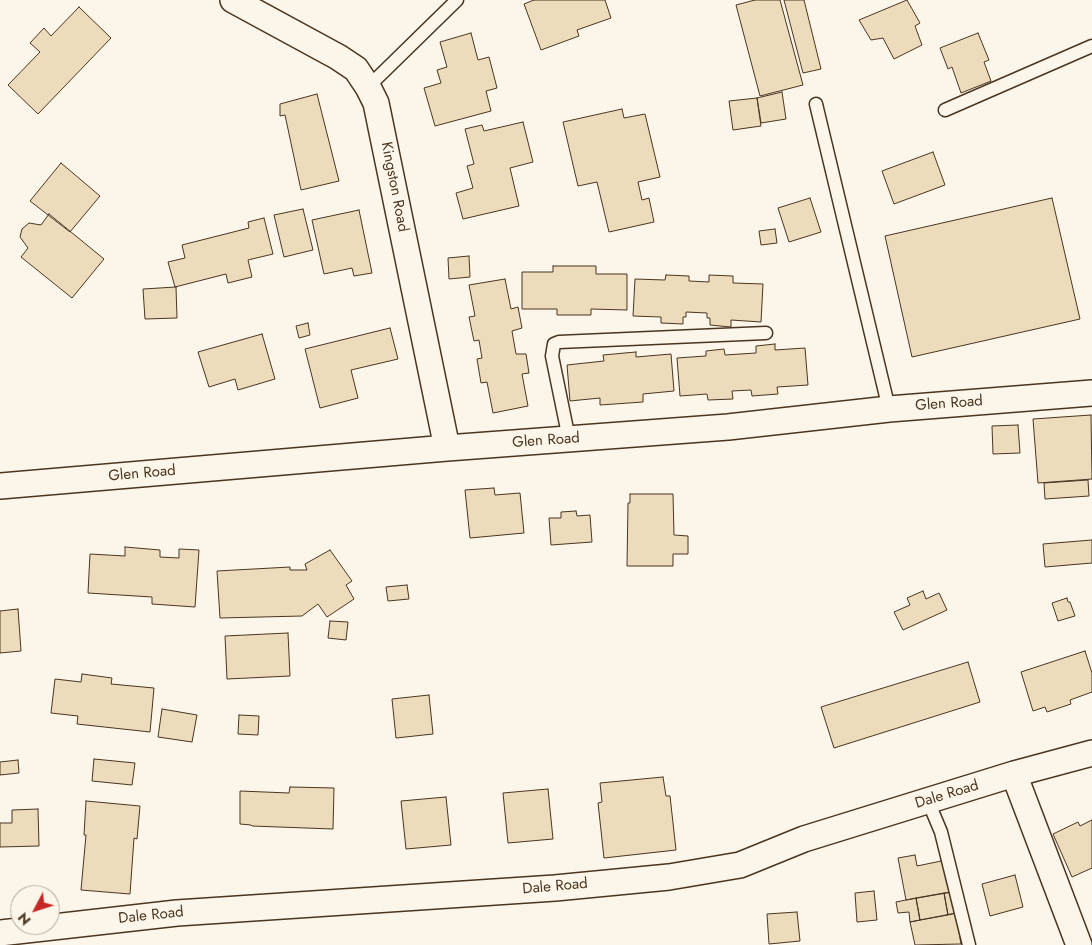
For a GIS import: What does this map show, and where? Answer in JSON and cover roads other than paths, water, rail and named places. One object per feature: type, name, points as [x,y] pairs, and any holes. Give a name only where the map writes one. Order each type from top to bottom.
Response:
[{"type":"street","name":"Kingston Road","points":[[233,0],[338,56],[356,69],[376,103],[448,448]]},
{"type":"street","name":"Glen Road","points":[[0,486],[448,448],[728,427],[889,409],[1092,393]]},
{"type":"street","name":"Dale Road","points":[[0,933],[177,913],[545,889],[669,877],[740,864],[804,840],[1014,774],[1092,752]]},
{"type":"street","points":[[1014,774],[1079,945]]},
{"type":"lane","points":[[368,87],[457,0]]},
{"type":"lane","points":[[945,110],[1092,46]]},
{"type":"lane","points":[[816,104],[889,409]]},
{"type":"lane","points":[[569,439],[552,356],[554,344],[559,342],[766,333]]},
{"type":"lane","points":[[928,801],[941,832],[969,945]]}]
